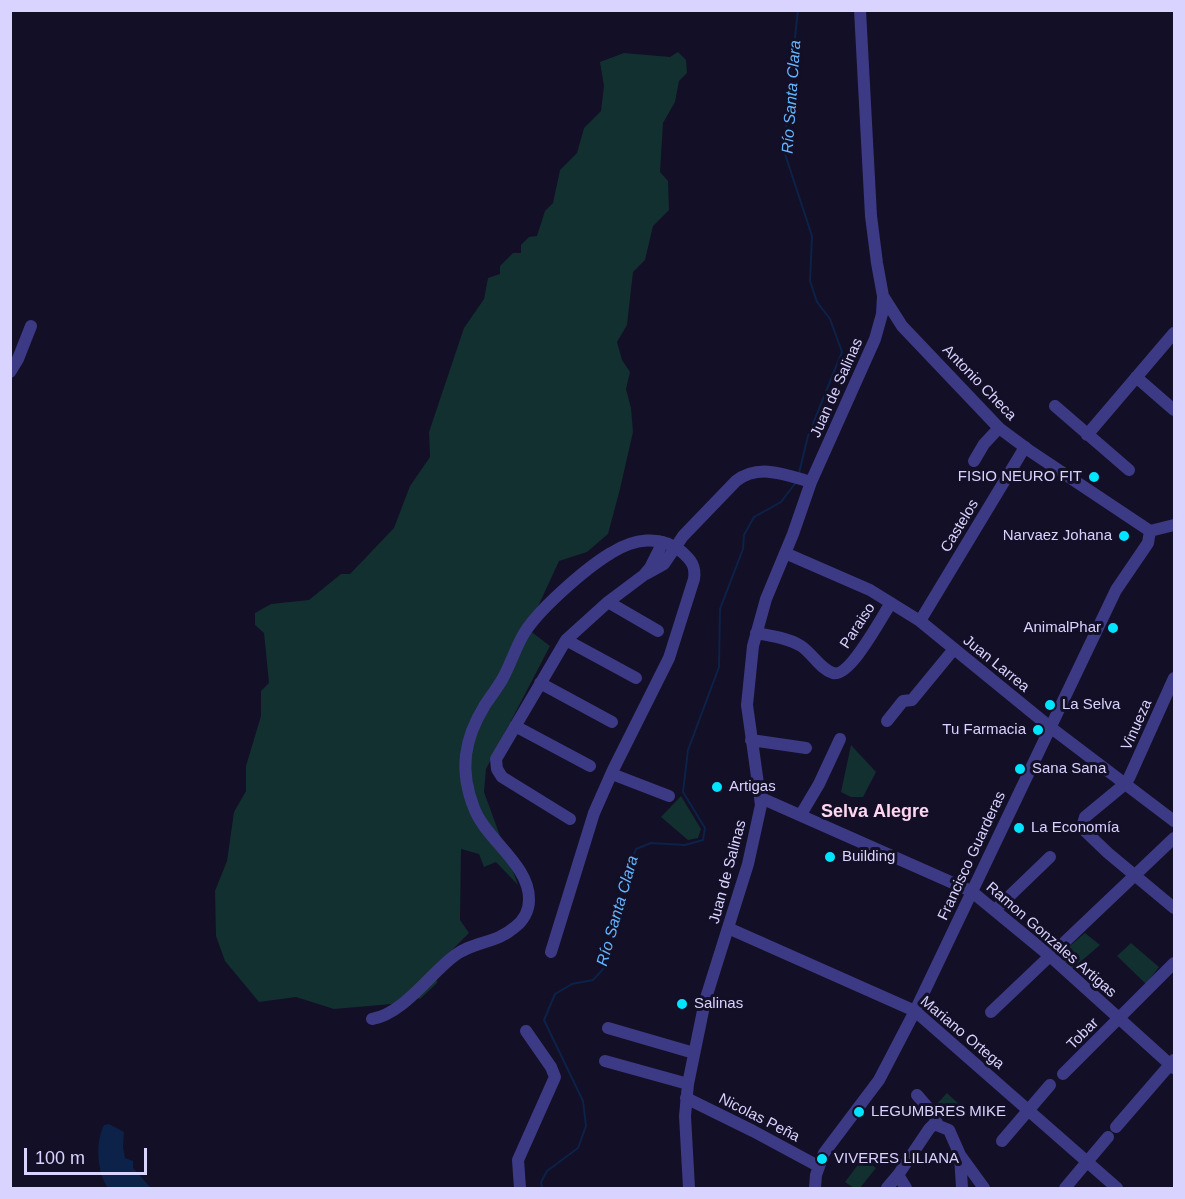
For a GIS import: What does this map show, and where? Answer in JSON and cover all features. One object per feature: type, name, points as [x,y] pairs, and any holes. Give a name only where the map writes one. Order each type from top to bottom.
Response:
[{"type":"street","name":"Juan de Salinas","points":[[860,10],[872,216],[877,263],[884,296],[896,318],[917,340]]},
{"type":"street","name":"Juan de Salinas","points":[[689,1188],[686,1098],[688,1084],[705,1001],[747,864],[761,798],[747,705],[756,633],[766,599],[811,482],[875,339],[884,296]]},
{"type":"street","points":[[10,372],[15,366],[31,326]]},
{"type":"street","points":[[875,339],[884,330],[890,329],[917,340]]},
{"type":"street","points":[[1087,435],[1174,333]]},
{"type":"street","name":"Antonio Checa","points":[[917,340],[999,428],[1150,531]]},
{"type":"street","points":[[1136,377],[1174,410]]},
{"type":"street","points":[[1055,406],[1129,470]]},
{"type":"street","points":[[974,461],[984,444],[999,428]]},
{"type":"street","name":"Castelos","points":[[920,621],[1025,447]]},
{"type":"street","points":[[570,819],[502,777],[497,769],[496,759],[566,640],[608,602],[644,575],[664,564],[669,544],[741,477],[752,472],[771,471],[811,482]]},
{"type":"street","points":[[1150,531],[1174,525]]},
{"type":"street","name":"Francisco Guarderas","points":[[815,1188],[818,1166],[831,1142],[879,1080],[915,1011],[1116,590],[1148,543],[1150,531]]},
{"type":"street","points":[[372,1019],[381,1018],[390,1012],[455,955],[480,943],[501,938],[518,925],[525,915],[529,908],[530,898],[522,876],[482,824],[473,807],[465,778],[468,738],[503,678],[522,637],[539,612],[616,550],[640,540],[656,539],[669,544],[691,559],[695,572],[694,579],[669,658],[594,813],[551,952]]},
{"type":"street","name":"Juan Larrea","points":[[785,553],[857,584],[920,621],[1050,727],[1174,821]]},
{"type":"street","points":[[608,602],[658,631]]},
{"type":"street","name":"Paraiso","points":[[756,633],[792,641],[808,651],[833,673],[841,673],[866,645],[891,603]]},
{"type":"street","points":[[566,640],[636,678]]},
{"type":"street","points":[[887,721],[903,701],[912,700],[954,649]]},
{"type":"street","name":"Vinueza","points":[[1125,784],[1174,678]]},
{"type":"street","points":[[540,683],[612,722]]},
{"type":"street","points":[[515,726],[590,766]]},
{"type":"street","points":[[803,811],[819,784],[840,739]]},
{"type":"street","points":[[751,740],[806,748]]},
{"type":"street","points":[[612,774],[669,796]]},
{"type":"street","points":[[1125,784],[1084,817],[1085,831],[1174,908]]},
{"type":"street","name":"Ramon Gonzales Artigas","points":[[761,798],[971,891],[1050,956],[1119,1020],[1173,1064]]},
{"type":"street","points":[[991,1012],[1174,838]]},
{"type":"street","points":[[995,910],[1050,857]]},
{"type":"street","name":"Mariano Ortega","points":[[728,928],[915,1011],[1118,1188]]},
{"type":"street","name":"Tobar","points":[[1064,1074],[1174,963]]},
{"type":"street","points":[[608,1028],[694,1053]]},
{"type":"street","points":[[520,1188],[518,1160],[555,1077],[551,1067],[526,1031]]},
{"type":"street","points":[[605,1060],[688,1084]]},
{"type":"street","points":[[1065,1188],[1173,1064]]},
{"type":"street","points":[[1002,1141],[1050,1085]]},
{"type":"street","points":[[917,1095],[935,1116],[937,1124],[949,1131],[960,1155],[984,1188]]},
{"type":"street","name":"Nicolas Peña","points":[[686,1098],[818,1166]]},
{"type":"street","points":[[887,1188],[929,1129],[937,1124]]},
{"type":"street","points":[[960,1155],[962,1188]]},
{"type":"street","points":[[898,1175],[906,1188]]},
{"type":"green space","points":[[678,52],[686,60],[687,73],[679,81],[675,102],[663,123],[660,172],[668,181],[669,210],[653,226],[645,260],[633,272],[627,325],[617,342],[622,360],[630,372],[626,389],[631,408],[633,432],[608,534],[587,552],[559,561],[529,630],[550,646],[486,769],[484,792],[518,885],[496,862],[484,867],[479,854],[461,849],[460,920],[469,933],[436,966],[437,983],[420,999],[408,996],[392,1004],[334,1009],[296,997],[259,1002],[225,961],[216,936],[215,891],[227,861],[234,812],[246,791],[246,766],[261,716],[261,691],[269,683],[264,633],[255,625],[255,613],[271,604],[309,600],[341,574],[350,574],[394,528],[410,486],[430,457],[429,432],[464,328],[484,299],[488,278],[500,274],[500,266],[513,253],[521,253],[521,245],[529,237],[537,236],[545,211],[553,203],[560,170],[577,153],[584,128],[601,111],[604,86],[600,62],[624,53],[670,57]]},
{"type":"green space","points":[[851,745],[876,772],[863,797],[851,797],[841,792]]},
{"type":"green space","points":[[681,796],[701,829],[698,838],[688,840],[661,817]]},
{"type":"green space","points":[[1085,933],[1100,945],[1072,969],[1059,955]]},
{"type":"green space","points":[[1131,943],[1159,967],[1146,984],[1117,956]]},
{"type":"green space","points":[[947,1093],[961,1106],[949,1120],[934,1107]]},
{"type":"green space","points":[[863,1158],[876,1168],[860,1188],[854,1188],[845,1182]]},
{"type":"water","points":[[109,1124],[124,1132],[125,1158],[133,1161],[133,1168],[151,1188],[108,1188],[104,1182],[98,1148],[104,1125]]},
{"type":"waterway","name":"Río Santa Clara","points":[[798,10],[787,110],[785,154],[812,236],[810,281],[817,302],[830,319],[842,352],[808,436],[799,473]]},
{"type":"waterway","name":"Río Santa Clara","points":[[542,1188],[541,1182],[547,1171],[578,1148],[586,1126],[583,1101],[544,1020],[555,994],[572,984],[593,980],[605,967],[625,877],[636,849],[651,843],[685,845],[703,840],[705,828],[683,792],[688,750],[719,667],[720,609],[743,549],[744,535],[754,517],[781,502],[797,481]]},
{"type":"place","name":"FISIO NEURO FIT","points":[[1094,477]]},
{"type":"place","name":"Narvaez Johana","points":[[1124,536]]},
{"type":"place","name":"AnimalPhar","points":[[1113,628]]},
{"type":"place","name":"La Selva","points":[[1050,705]]},
{"type":"place","name":"Tu Farmacia","points":[[1038,730]]},
{"type":"place","name":"Sana Sana","points":[[1020,769]]},
{"type":"place","name":"Artigas","points":[[717,787]]},
{"type":"place","name":"La Economía","points":[[1019,828]]},
{"type":"place","name":"Building","points":[[830,857]]},
{"type":"place","name":"Salinas","points":[[682,1004]]},
{"type":"place","name":"LEGUMBRES MIKE","points":[[859,1112]]},
{"type":"place","name":"VIVERES LILIANA","points":[[822,1159]]},
{"type":"district","name":"Selva Alegre","points":[[875,812]]}]
